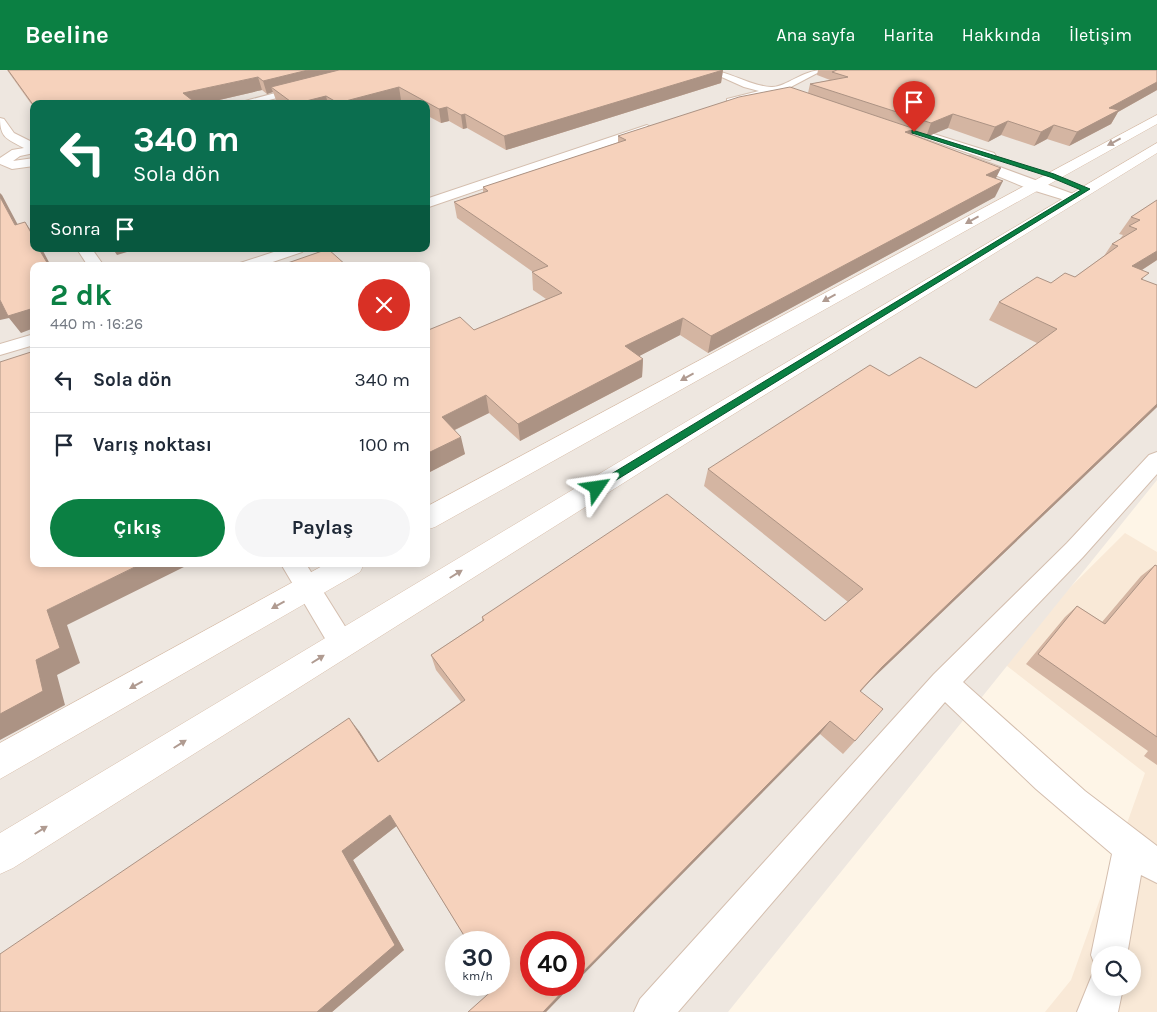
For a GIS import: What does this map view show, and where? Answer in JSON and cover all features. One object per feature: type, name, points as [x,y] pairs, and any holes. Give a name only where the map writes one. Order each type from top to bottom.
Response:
[{"type":"street","points":[[711,70],[748,85],[770,90],[803,92]]},
{"type":"street","points":[[730,70],[787,91]]},
{"type":"street","points":[[787,91],[818,70]]},
{"type":"street","points":[[258,100],[312,89],[274,100]]},
{"type":"street","points":[[721,104],[770,90]]},
{"type":"street","points":[[430,518],[1040,177],[1157,119]]},
{"type":"street","points":[[0,121],[10,136],[30,147]]},
{"type":"street","points":[[430,203],[658,126]]},
{"type":"street","points":[[1005,161],[887,126],[943,149],[1040,177],[1079,194]]},
{"type":"street","points":[[5,161],[10,136]]},
{"type":"street","points":[[0,855],[1157,147]]},
{"type":"street","points":[[5,161],[30,151]]},
{"type":"street","points":[[5,161],[30,162]]},
{"type":"street","points":[[5,161],[28,175]]},
{"type":"street","points":[[1040,177],[1079,194]]},
{"type":"street","points":[[258,262],[288,252]]},
{"type":"street","points":[[0,350],[30,340]]},
{"type":"street","points":[[653,1012],[944,683],[1076,550],[1157,460]]},
{"type":"street","points":[[0,762],[300,576],[338,567]]},
{"type":"street","points":[[300,576],[342,644]]},
{"type":"street","points":[[944,683],[1046,776],[1144,857],[1112,946]]},
{"type":"shaded area","points":[[0,70],[1157,70],[1157,480],[728,1012],[0,1012]]},
{"type":"shaded area","points":[[1125,533],[1157,552],[1157,1012],[1045,1012],[1071,980],[1145,773],[998,659]]},
{"type":"building","points":[[8,70],[308,70],[263,81],[258,77],[183,93],[192,100],[30,100]]},
{"type":"building","points":[[339,70],[723,70],[504,136],[465,114],[461,115],[447,107],[439,109],[430,104],[430,100],[423,100],[399,87],[349,100],[333,100],[326,96],[310,100],[289,100],[271,87]]},
{"type":"building","points":[[837,70],[1157,70],[1157,82],[1109,108],[1119,110],[1077,132],[1054,125],[1041,132],[1008,121],[995,127],[953,114],[931,123],[810,84],[848,77],[832,72]]},
{"type":"building","points":[[790,87],[915,129],[905,132],[1001,168],[986,175],[1003,181],[711,336],[683,318],[625,346],[643,359],[518,424],[486,395],[442,417],[461,437],[430,452],[430,329],[460,317],[474,330],[562,293],[532,272],[548,266],[454,202],[488,191],[483,187],[626,140],[618,136],[739,97]]},
{"type":"building","points":[[0,197],[15,225],[25,222],[30,231],[30,252],[41,252],[47,262],[30,262],[30,309],[8,316],[0,300]]},
{"type":"building","points":[[1157,200],[1157,251],[1132,266],[1149,273],[1141,279],[1157,285],[1157,404],[882,667],[860,691],[883,709],[855,741],[830,721],[585,970],[585,931],[520,931],[520,996],[558,996],[543,1012],[468,1012],[486,996],[510,996],[510,931],[461,931],[390,815],[342,851],[395,945],[317,1012],[0,1012],[0,954],[349,718],[378,762],[465,700],[431,655],[484,620],[482,617],[667,494],[825,621],[863,589],[708,469],[870,365],[889,376],[920,357],[976,388],[1057,329],[999,302],[1037,277],[1051,283],[1065,273],[1075,277],[1118,246],[1112,244],[1137,229],[1129,226],[1140,220],[1131,217]]},
{"type":"building","points":[[319,252],[331,252],[343,262],[291,262]]},
{"type":"building","points":[[30,352],[30,567],[135,567],[47,610],[60,648],[36,660],[43,691],[0,714],[0,362]]},
{"type":"building","points":[[1155,565],[1157,566],[1157,737],[1038,654],[1077,606],[1105,624]]},
{"type":"route","points":[[597,488],[1086,189],[1052,176],[914,132]]}]
